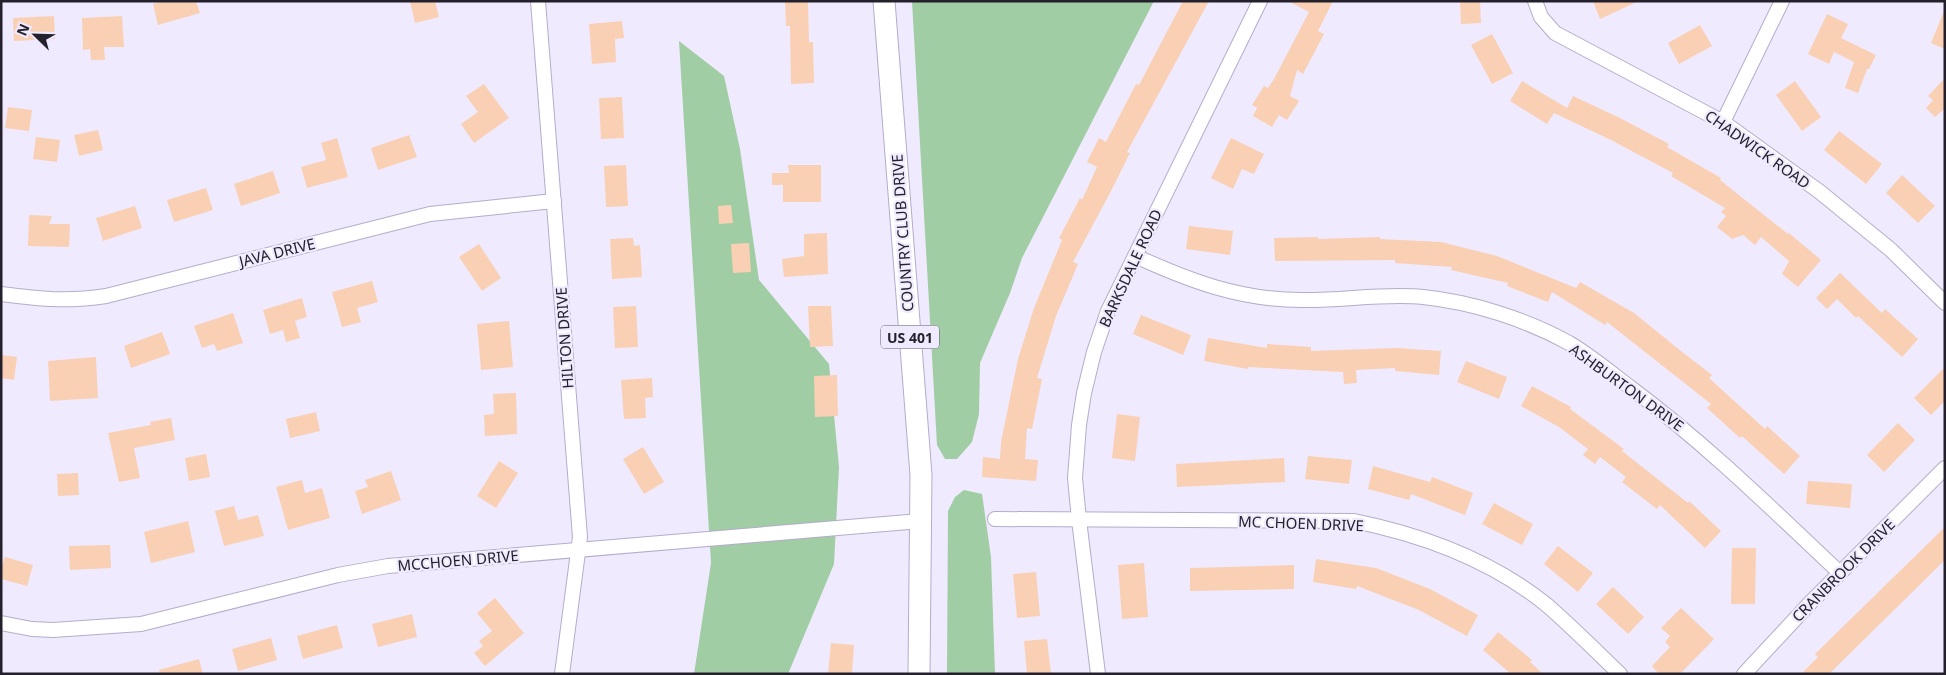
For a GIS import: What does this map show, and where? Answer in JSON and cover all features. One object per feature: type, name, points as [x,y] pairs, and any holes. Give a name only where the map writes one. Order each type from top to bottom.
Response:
[{"type":"main road","name":"COUNTRY CLUB DRIVE","points":[[884,1],[921,475],[919,674]]},
{"type":"street","name":"HILTON DRIVE","points":[[538,1],[580,537],[562,674]]},
{"type":"street","name":"BARKSDALE ROAD","points":[[1098,674],[1078,520],[1075,478],[1079,425],[1084,393],[1094,352],[1108,311],[1260,1]]},
{"type":"street","name":"CHADWICK ROAD","points":[[1535,1],[1541,17],[1548,26],[1564,39],[1723,122],[1820,192],[1891,250],[1945,303]]},
{"type":"street","points":[[1723,122],[1782,1]]},
{"type":"street","name":"JAVA DRIVE","points":[[1,294],[60,301],[90,298],[430,214],[554,201]]},
{"type":"street","name":"ASHBURTON DRIVE","points":[[1135,256],[1181,277],[1211,287],[1243,294],[1298,300],[1422,297],[1484,310],[1544,332],[1568,343],[1590,357],[1697,439],[1840,573]]},
{"type":"street","name":"CRANBROOK DRIVE","points":[[1744,674],[1840,573],[1945,468]]},
{"type":"street","name":"MC CHOEN DRIVE","points":[[995,519],[1354,521],[1385,528],[1446,548],[1512,581],[1547,606],[1620,674]]},
{"type":"street","name":"MCCHOEN DRIVE","points":[[1,623],[32,629],[53,630],[141,624],[338,575],[388,566],[920,522]]},
{"type":"green space","points":[[912,1],[1154,1],[1022,258],[1010,293],[980,363],[979,414],[972,442],[957,459],[945,459],[937,445]]},
{"type":"green space","points":[[679,41],[724,76],[740,149],[759,280],[829,364],[839,467],[834,564],[788,674],[694,674],[711,563]]},
{"type":"green space","points":[[964,490],[982,494],[991,557],[995,674],[947,674],[948,511],[955,497]]},
{"type":"building","points":[[162,1],[196,1],[200,13],[158,25],[153,4]]},
{"type":"building","points":[[410,1],[435,1],[439,17],[415,23]]},
{"type":"building","points":[[785,1],[808,1],[809,42],[813,42],[814,83],[791,84],[790,26],[786,26]]},
{"type":"building","points":[[1183,1],[1209,1],[1127,152],[1130,153],[1073,262],[1078,264],[1056,316],[1037,378],[1042,379],[1032,429],[1027,428],[1025,459],[1038,460],[1036,481],[982,477],[983,457],[1000,459],[1001,442],[1018,359],[1034,308],[1062,240],[1059,238],[1080,198],[1082,200],[1097,167],[1087,162],[1099,138],[1106,142],[1136,84],[1139,85]]},
{"type":"building","points":[[1288,1],[1333,1],[1318,31],[1324,34],[1303,74],[1297,70],[1290,96],[1299,101],[1287,120],[1279,115],[1272,127],[1253,116],[1257,108],[1252,105],[1264,86],[1268,88],[1274,79],[1309,12]]},
{"type":"building","points":[[1460,1],[1480,1],[1481,23],[1461,24]]},
{"type":"building","points":[[1593,1],[1639,1],[1600,19]]},
{"type":"building","points":[[1945,11],[1945,49],[1931,43]]},
{"type":"building","points":[[1827,14],[1848,24],[1841,38],[1876,55],[1869,69],[1867,69],[1858,93],[1845,88],[1854,62],[1834,52],[1829,64],[1808,54]]},
{"type":"building","points":[[54,16],[55,39],[14,41],[13,18]]},
{"type":"building","points":[[122,16],[124,47],[104,47],[105,60],[91,60],[90,49],[83,50],[82,18]]},
{"type":"building","points":[[622,21],[624,38],[615,39],[616,62],[592,64],[589,24]]},
{"type":"building","points":[[1700,25],[1712,46],[1679,64],[1668,43]]},
{"type":"building","points":[[1492,34],[1513,73],[1492,84],[1471,45]]},
{"type":"building","points":[[1945,78],[1945,111],[1943,110],[1935,117],[1926,108],[1933,100],[1928,96]]},
{"type":"building","points":[[1522,81],[1567,108],[1573,96],[1669,144],[1667,147],[1721,178],[1720,180],[1821,260],[1798,287],[1782,274],[1789,261],[1761,237],[1755,245],[1743,235],[1732,239],[1717,227],[1726,216],[1721,212],[1725,208],[1671,176],[1673,173],[1611,140],[1554,113],[1547,124],[1510,101]]},
{"type":"building","points":[[1795,81],[1821,117],[1802,131],[1776,95]]},
{"type":"building","points":[[484,84],[509,118],[474,143],[461,124],[478,112],[466,96]]},
{"type":"building","points":[[622,97],[624,138],[601,139],[599,98]]},
{"type":"building","points":[[8,107],[32,110],[29,131],[5,128]]},
{"type":"building","points":[[98,130],[103,150],[79,156],[74,135]]},
{"type":"building","points":[[1839,131],[1882,164],[1866,184],[1824,150]]},
{"type":"building","points":[[409,135],[417,157],[378,170],[371,148]]},
{"type":"building","points":[[36,137],[60,140],[57,162],[33,159]]},
{"type":"building","points":[[337,138],[348,177],[307,188],[301,167],[326,160],[321,143]]},
{"type":"building","points":[[1231,138],[1264,154],[1254,174],[1242,169],[1233,189],[1211,178]]},
{"type":"building","points":[[626,165],[628,206],[606,207],[604,166]]},
{"type":"building","points":[[788,165],[821,165],[821,202],[783,202],[783,185],[772,185],[772,173],[789,173]]},
{"type":"building","points":[[273,171],[280,193],[241,206],[234,184]]},
{"type":"building","points":[[1902,175],[1935,206],[1918,223],[1886,193]]},
{"type":"building","points":[[206,188],[213,210],[174,222],[167,200]]},
{"type":"building","points":[[731,205],[733,223],[719,224],[718,206]]},
{"type":"building","points":[[135,206],[142,228],[103,241],[96,218]]},
{"type":"building","points":[[29,215],[52,216],[49,224],[70,224],[69,247],[28,246]]},
{"type":"building","points":[[1189,226],[1233,231],[1230,255],[1186,249]]},
{"type":"building","points":[[827,233],[828,274],[784,277],[782,259],[804,256],[804,234]]},
{"type":"building","points":[[1318,237],[1318,239],[1380,237],[1380,239],[1441,242],[1497,256],[1576,288],[1580,282],[1634,313],[1712,375],[1709,378],[1765,429],[1767,426],[1800,456],[1784,474],[1742,436],[1740,438],[1707,408],[1711,404],[1607,322],[1605,325],[1552,292],[1548,302],[1507,286],[1508,283],[1451,270],[1452,267],[1395,263],[1395,260],[1275,261],[1274,238]]},
{"type":"building","points":[[633,238],[634,246],[640,245],[642,277],[612,279],[610,239]]},
{"type":"building","points":[[749,243],[751,272],[733,273],[731,244]]},
{"type":"building","points":[[479,244],[501,278],[482,291],[459,257]]},
{"type":"building","points":[[1840,273],[1882,313],[1885,309],[1918,339],[1902,357],[1858,316],[1856,318],[1837,299],[1827,309],[1816,298]]},
{"type":"building","points":[[372,281],[378,302],[357,308],[361,322],[342,327],[332,292]]},
{"type":"building","points":[[302,298],[307,317],[295,321],[300,338],[286,342],[283,330],[270,334],[263,310]]},
{"type":"building","points":[[636,306],[638,347],[615,348],[613,307]]},
{"type":"building","points":[[808,306],[831,306],[833,346],[810,347]]},
{"type":"building","points":[[233,313],[243,343],[217,351],[214,344],[202,348],[194,326]]},
{"type":"building","points":[[1141,315],[1191,335],[1183,355],[1133,334]]},
{"type":"building","points":[[509,321],[513,367],[481,370],[477,324]]},
{"type":"building","points":[[162,332],[170,354],[131,368],[124,346]]},
{"type":"building","points":[[1208,338],[1267,348],[1267,344],[1311,347],[1311,351],[1397,348],[1441,351],[1439,375],[1395,371],[1395,368],[1356,370],[1357,383],[1344,384],[1343,372],[1248,367],[1248,369],[1204,361]]},
{"type":"building","points":[[1,355],[17,357],[14,380],[1,378]]},
{"type":"building","points":[[96,357],[98,398],[50,401],[48,361]]},
{"type":"building","points":[[1466,361],[1507,377],[1499,399],[1457,382]]},
{"type":"building","points":[[1945,367],[1945,401],[1931,415],[1914,398]]},
{"type":"building","points":[[837,375],[838,416],[815,417],[814,376]]},
{"type":"building","points":[[652,378],[653,397],[645,398],[646,418],[624,419],[621,380]]},
{"type":"building","points":[[1532,386],[1571,407],[1570,409],[1624,449],[1622,451],[1688,503],[1689,501],[1721,531],[1705,548],[1660,505],[1657,509],[1622,482],[1626,477],[1600,457],[1595,464],[1583,455],[1588,449],[1559,427],[1521,406]]},
{"type":"building","points":[[516,393],[517,434],[485,436],[484,415],[494,414],[493,394]]},
{"type":"building","points":[[316,412],[320,431],[290,438],[286,419]]},
{"type":"building","points":[[1117,414],[1140,417],[1135,461],[1112,458]]},
{"type":"building","points":[[171,418],[175,440],[134,448],[140,478],[119,482],[108,433],[151,425],[150,422]]},
{"type":"building","points":[[1898,423],[1915,440],[1884,472],[1867,455]]},
{"type":"building","points":[[643,447],[664,482],[644,494],[623,459]]},
{"type":"building","points":[[206,454],[210,477],[189,481],[185,458]]},
{"type":"building","points":[[1308,456],[1352,460],[1349,484],[1305,479]]},
{"type":"building","points":[[1284,458],[1285,482],[1177,487],[1176,464]]},
{"type":"building","points":[[499,461],[518,473],[496,508],[477,496]]},
{"type":"building","points":[[1373,466],[1430,482],[1432,477],[1473,493],[1465,515],[1411,494],[1409,500],[1368,489]]},
{"type":"building","points":[[391,471],[401,500],[362,514],[355,491],[368,487],[365,480]]},
{"type":"building","points":[[78,473],[79,495],[58,496],[57,474]]},
{"type":"building","points":[[302,480],[305,493],[322,488],[330,518],[288,530],[276,487]]},
{"type":"building","points":[[1808,481],[1852,484],[1850,508],[1806,504]]},
{"type":"building","points":[[1494,503],[1533,524],[1522,545],[1482,524]]},
{"type":"building","points":[[234,506],[238,520],[258,515],[264,536],[224,546],[215,511]]},
{"type":"building","points":[[188,521],[195,552],[151,563],[144,532]]},
{"type":"building","points":[[1945,527],[1945,560],[1829,674],[1801,674],[1818,657],[1815,654]]},
{"type":"building","points":[[110,545],[111,568],[70,570],[69,546]]},
{"type":"building","points":[[1558,546],[1593,573],[1578,592],[1544,564]]},
{"type":"building","points":[[1732,548],[1756,548],[1755,604],[1731,604]]},
{"type":"building","points":[[5,557],[33,565],[27,586],[1,579],[1,569]]},
{"type":"building","points":[[1316,559],[1376,568],[1430,589],[1478,615],[1467,636],[1419,610],[1357,586],[1356,589],[1313,582]]},
{"type":"building","points":[[1144,563],[1148,617],[1122,619],[1118,565]]},
{"type":"building","points":[[1294,565],[1294,589],[1190,591],[1190,568]]},
{"type":"building","points":[[1036,572],[1040,616],[1017,618],[1013,574]]},
{"type":"building","points":[[1613,587],[1644,617],[1628,634],[1596,604]]},
{"type":"building","points":[[495,598],[524,633],[485,666],[474,653],[483,646],[479,641],[492,631],[477,613]]},
{"type":"building","points":[[1681,608],[1714,639],[1680,674],[1659,674],[1652,666],[1670,647],[1665,642],[1670,636],[1661,628]]},
{"type":"building","points":[[412,614],[417,637],[378,647],[372,624]]},
{"type":"building","points":[[337,625],[343,648],[303,659],[297,636]]},
{"type":"building","points":[[1498,632],[1532,660],[1530,662],[1543,674],[1511,674],[1483,650]]},
{"type":"building","points":[[271,638],[277,660],[238,671],[232,649]]},
{"type":"building","points":[[1047,639],[1051,674],[1027,674],[1024,641]]},
{"type":"building","points":[[831,643],[854,645],[852,674],[828,674]]},
{"type":"building","points":[[199,659],[203,674],[160,674],[159,670]]}]
